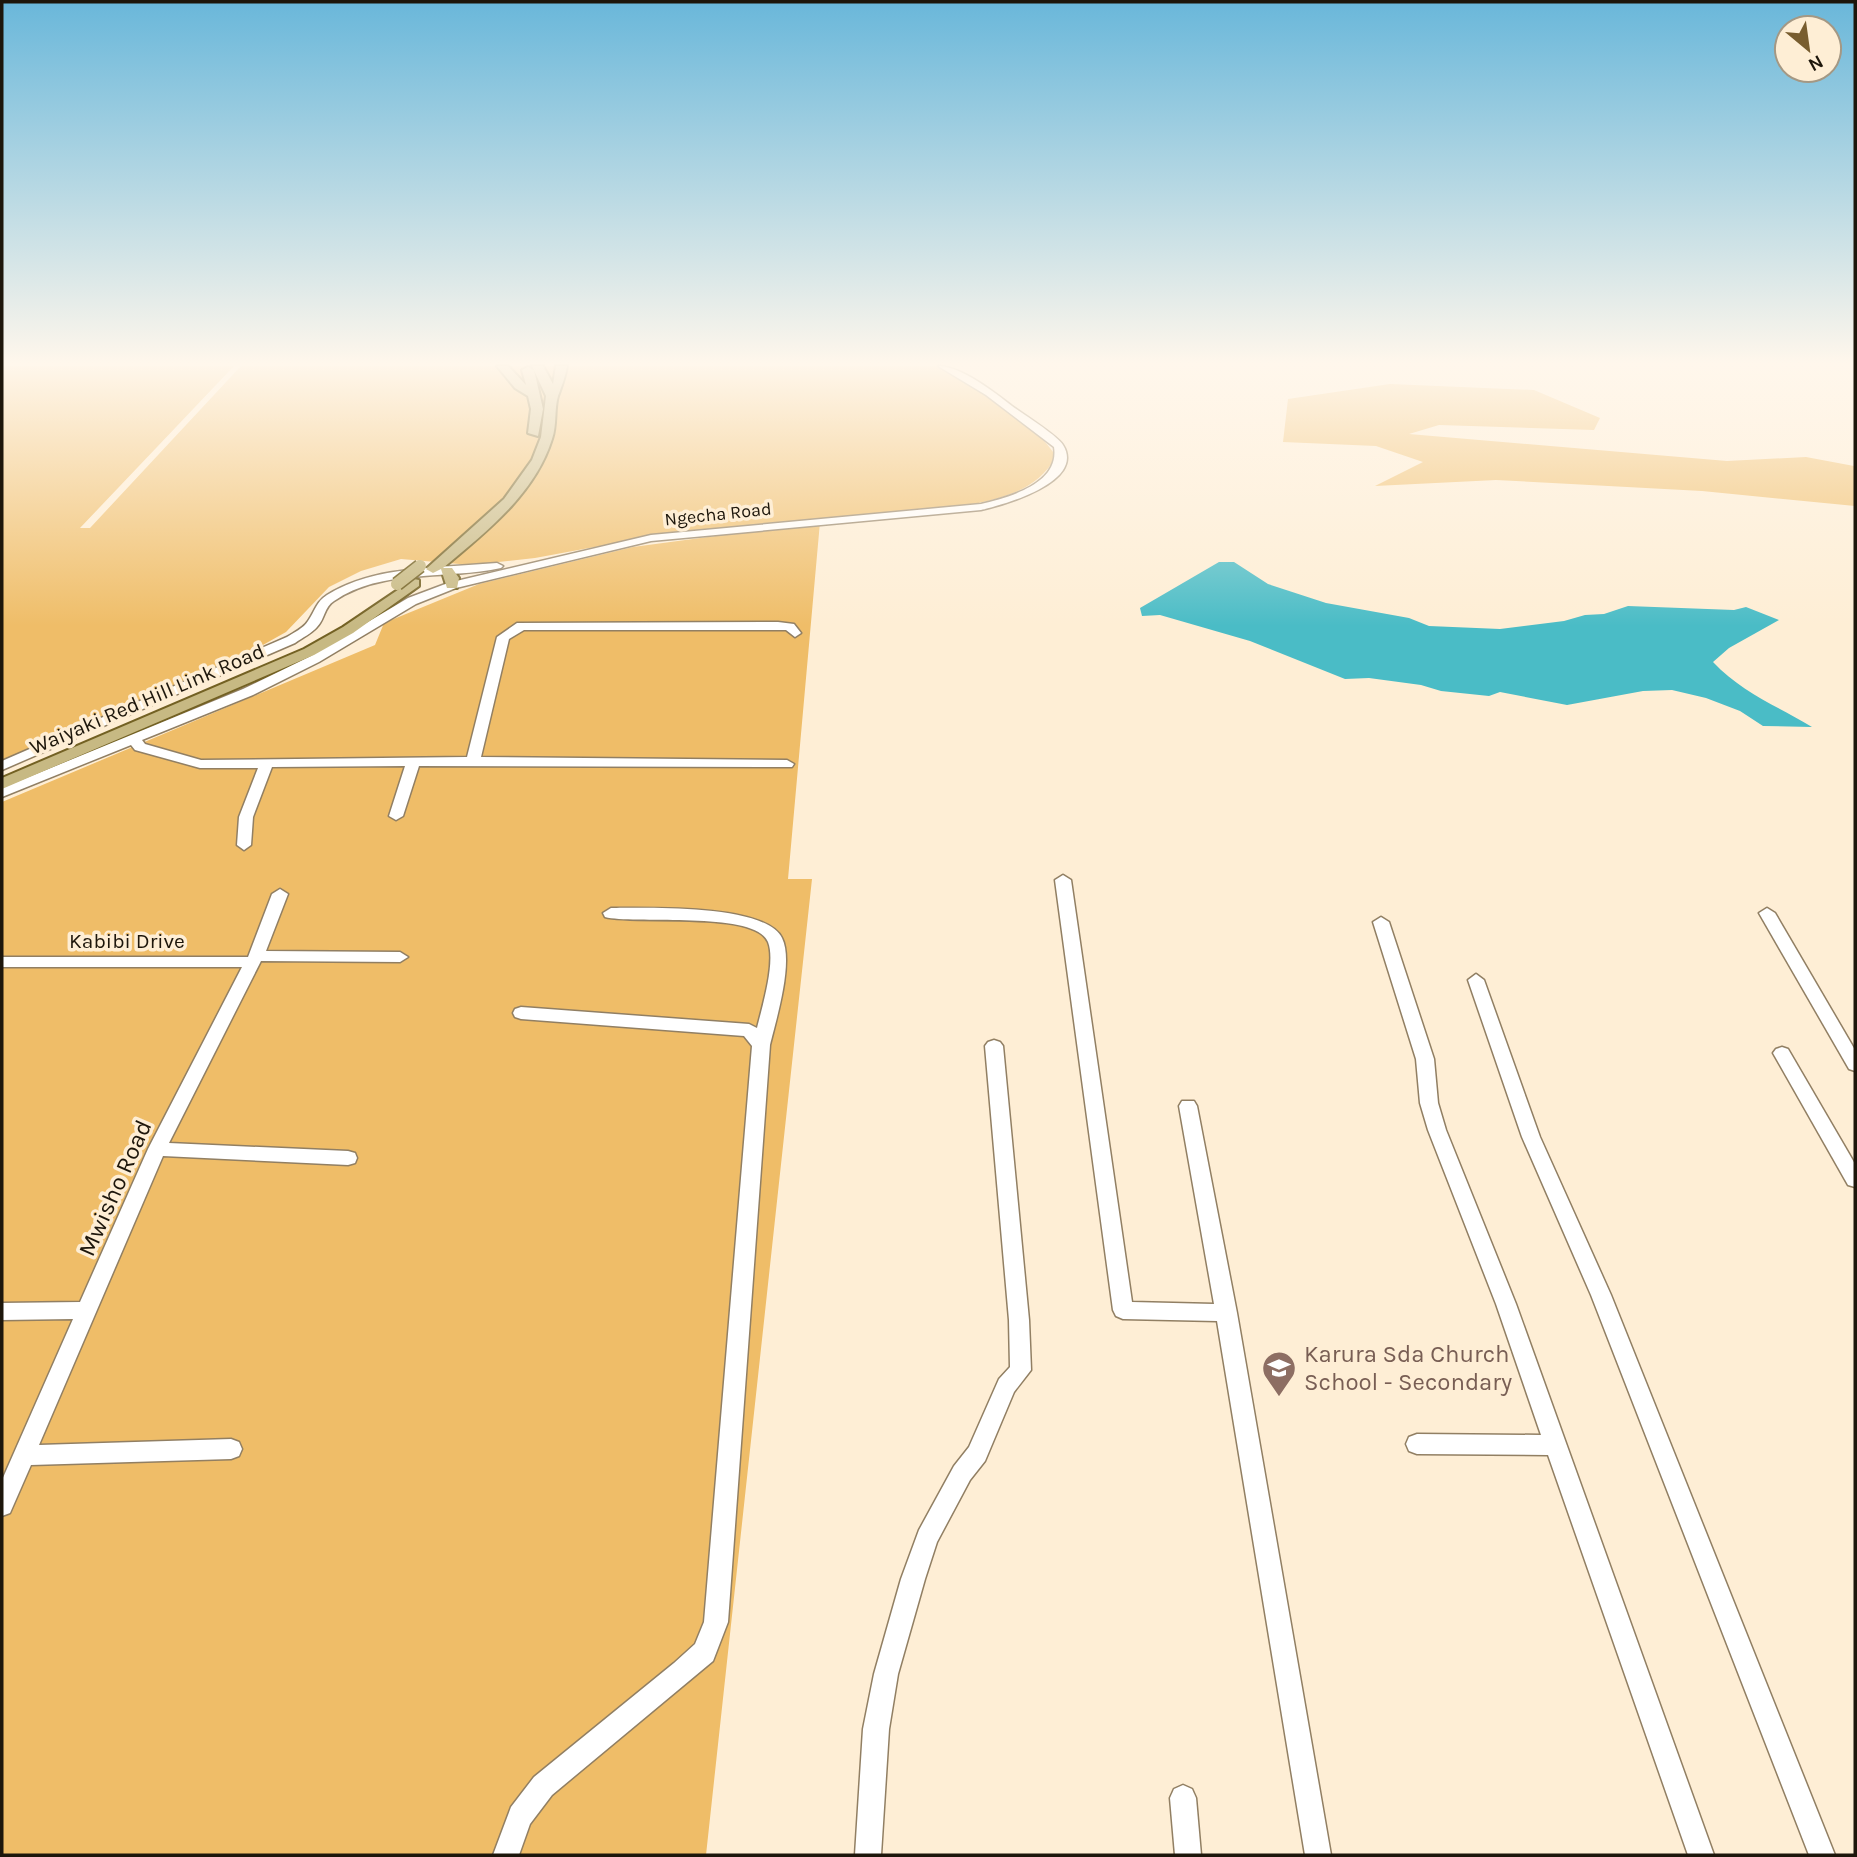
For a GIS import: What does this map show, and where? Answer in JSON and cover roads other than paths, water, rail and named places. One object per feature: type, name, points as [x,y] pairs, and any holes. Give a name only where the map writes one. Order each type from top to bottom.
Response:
[{"type":"main road","points":[[301,651],[397,584],[438,573],[516,476],[527,453]]},
{"type":"main road","points":[[301,651],[348,630],[414,583],[438,573],[526,480],[541,453]]},
{"type":"main road","name":"Waiyaki Red Hill Link Road","points":[[2,774],[301,651]]},
{"type":"main road","name":"Waiyaki Red Hill Link Road","points":[[2,784],[301,651]]},
{"type":"street","name":"Ngecha Road","points":[[2,766],[291,640],[313,625],[320,615],[321,606],[346,588],[379,578],[438,573],[582,553],[676,535],[981,507],[1024,495],[1044,482],[1060,463],[1062,453]]},
{"type":"street","name":"Ngecha Road","points":[[2,793],[269,682],[335,648],[412,601],[438,573]]},
{"type":"street","points":[[472,761],[503,637],[521,626],[778,626],[790,627],[795,633]]},
{"type":"street","points":[[133,739],[140,747],[189,763],[472,761],[787,764]]},
{"type":"street","points":[[397,816],[413,763]]},
{"type":"street","points":[[244,845],[246,817],[266,764]]},
{"type":"street","points":[[1063,880],[1123,1310],[1227,1313]]},
{"type":"street","name":"Mwisho Road","points":[[2,1505],[157,1149],[255,959],[280,894]]},
{"type":"street","points":[[506,1855],[520,1816],[543,1786],[683,1672],[704,1652],[716,1622],[761,1045],[775,979],[777,942],[772,933],[750,922],[611,913]]},
{"type":"street","points":[[1767,913],[1855,1065]]},
{"type":"street","points":[[1381,922],[1425,1059],[1429,1103],[1437,1130],[1506,1304],[1701,1855]]},
{"type":"street","name":"Kabibi Drive","points":[[2,962],[400,957]]},
{"type":"street","points":[[1476,980],[1531,1137],[1601,1295],[1822,1855]]},
{"type":"street","points":[[521,1013],[748,1030],[761,1045]]},
{"type":"street","points":[[868,1855],[876,1729],[886,1674],[909,1591],[927,1538],[962,1473],[977,1454],[1006,1386],[1021,1370],[1019,1320],[994,1046]]},
{"type":"street","points":[[1782,1053],[1855,1180]]},
{"type":"street","points":[[1188,1106],[1227,1313],[1318,1855]]},
{"type":"street","points":[[157,1149],[348,1158]]},
{"type":"street","points":[[2,1311],[89,1310]]},
{"type":"street","points":[[1417,1444],[1555,1445]]},
{"type":"street","points":[[25,1455],[231,1449]]},
{"type":"street","points":[[1183,1798],[1188,1855]]},
{"type":"water","points":[[1219,562],[1234,562],[1268,584],[1326,603],[1409,618],[1429,626],[1500,629],[1604,614],[1628,606],[1734,610],[1746,607],[1779,620],[1729,648],[1713,662],[1747,690],[1812,727],[1763,726],[1740,711],[1706,698],[1672,690],[1643,691],[1567,705],[1500,692],[1489,696],[1441,691],[1421,685],[1369,678],[1345,679],[1250,641],[1160,615],[1142,616],[1140,608]]},
{"type":"place","name":"Karura Sda Church School - Secondary","points":[[1279,1398]]}]
